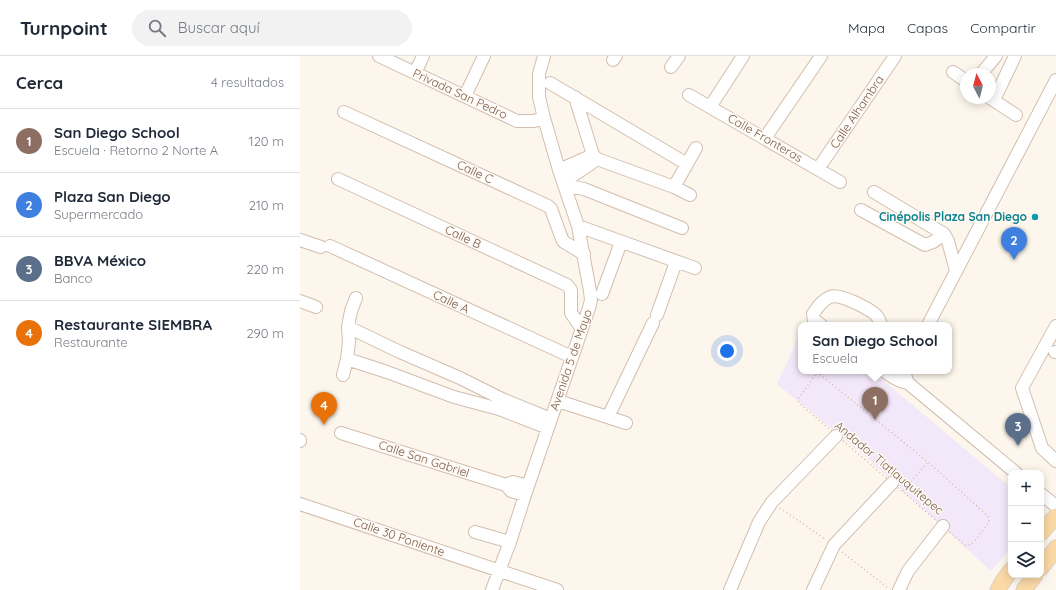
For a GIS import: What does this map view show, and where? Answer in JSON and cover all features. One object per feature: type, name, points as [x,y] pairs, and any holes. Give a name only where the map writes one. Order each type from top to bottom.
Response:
[{"type":"main road","points":[[1044,530],[1056,516]]},
{"type":"main road","points":[[1044,564],[1056,548]]},
{"type":"main road","points":[[998,590],[1008,574]]},
{"type":"main road","points":[[1024,590],[1033,578]]},
{"type":"street","name":"Privada San Pedro","points":[[379,56],[517,121],[544,118]]},
{"type":"street","points":[[415,73],[423,56]]},
{"type":"street","points":[[465,96],[484,56]]},
{"type":"street","name":"Avenida 5 de Mayo","points":[[492,590],[510,542],[591,300],[578,226],[559,170],[539,97],[539,74],[544,56]]},
{"type":"street","points":[[671,67],[679,56]]},
{"type":"street","points":[[710,107],[743,56]]},
{"type":"street","points":[[764,138],[821,56]]},
{"type":"street","name":"Calle Alhambra","points":[[818,169],[895,56]]},
{"type":"street","points":[[986,68],[996,56]]},
{"type":"street","points":[[996,92],[1015,56]]},
{"type":"street","points":[[953,72],[960,77]]},
{"type":"street","points":[[930,322],[1056,80]]},
{"type":"street","points":[[550,83],[687,164]]},
{"type":"street","name":"Calle Fronteras","points":[[689,95],[840,182]]},
{"type":"street","points":[[575,97],[595,157]]},
{"type":"street","points":[[996,102],[1016,115]]},
{"type":"street","name":"Calle C","points":[[344,112],[548,206],[551,209],[564,242],[584,254]]},
{"type":"street","points":[[674,186],[696,148]]},
{"type":"street","points":[[564,184],[583,170],[595,157]]},
{"type":"street","points":[[559,170],[595,157],[674,186],[690,195]]},
{"type":"street","name":"Calle B","points":[[338,179],[566,285],[571,290],[571,313],[582,329]]},
{"type":"street","points":[[564,184],[584,189],[682,228]]},
{"type":"street","points":[[874,192],[944,234],[948,241],[956,271]]},
{"type":"street","points":[[888,225],[899,206]]},
{"type":"street","points":[[861,210],[925,244],[933,242],[944,234]]},
{"type":"street","points":[[578,226],[696,268]]},
{"type":"street","name":"Calle A","points":[[300,240],[326,247],[572,357]]},
{"type":"street","points":[[602,294],[621,242]]},
{"type":"street","points":[[608,417],[655,319],[676,262]]},
{"type":"street","points":[[816,322],[814,320],[813,314],[817,307],[830,296],[842,297],[854,302],[876,315],[880,322]]},
{"type":"street","points":[[344,375],[349,342],[348,327],[351,311],[356,298]]},
{"type":"street","points":[[300,301],[316,307]]},
{"type":"street","points":[[1056,326],[1022,388],[1042,448],[1056,461]]},
{"type":"street","points":[[348,327],[400,352],[460,378],[550,423]]},
{"type":"street","points":[[347,359],[454,397],[550,423]]},
{"type":"street","points":[[416,383],[424,362]]},
{"type":"street","points":[[889,374],[900,381],[907,377],[1013,470]]},
{"type":"street","points":[[558,401],[626,423]]},
{"type":"street","name":"Calle San Gabriel","points":[[342,432],[506,485],[513,482],[526,491]]},
{"type":"street","points":[[730,590],[759,522],[772,502],[836,436]]},
{"type":"street","points":[[813,590],[834,545],[892,483]]},
{"type":"street","points":[[1044,496],[1056,506]]},
{"type":"street","name":"Calle 30 Poniente","points":[[301,508],[557,590]]},
{"type":"street","points":[[898,590],[908,571],[943,526]]},
{"type":"street","points":[[475,532],[510,542]]},
{"type":"path","name":"Andador Tlatlauquitepec","points":[[816,374],[819,374],[928,462],[988,516],[988,524],[973,543],[970,545],[965,545],[836,436],[798,401],[816,374]]},
{"type":"path","points":[[903,492],[928,462]]},
{"type":"shaded area","points":[[798,338],[798,374],[876,374],[1008,485],[1008,551],[991,571],[865,456],[777,384]]},
{"type":"place","name":"Cinépolis Plaza San Diego","points":[[1035,217]]},
{"type":"place","name":"Plaza San Diego","points":[[1014,260]]},
{"type":"place","name":"San Diego School","points":[[875,420]]},
{"type":"place","name":"Restaurante SIEMBRA","points":[[324,425]]},
{"type":"place","name":"BBVA México","points":[[1018,446]]}]
